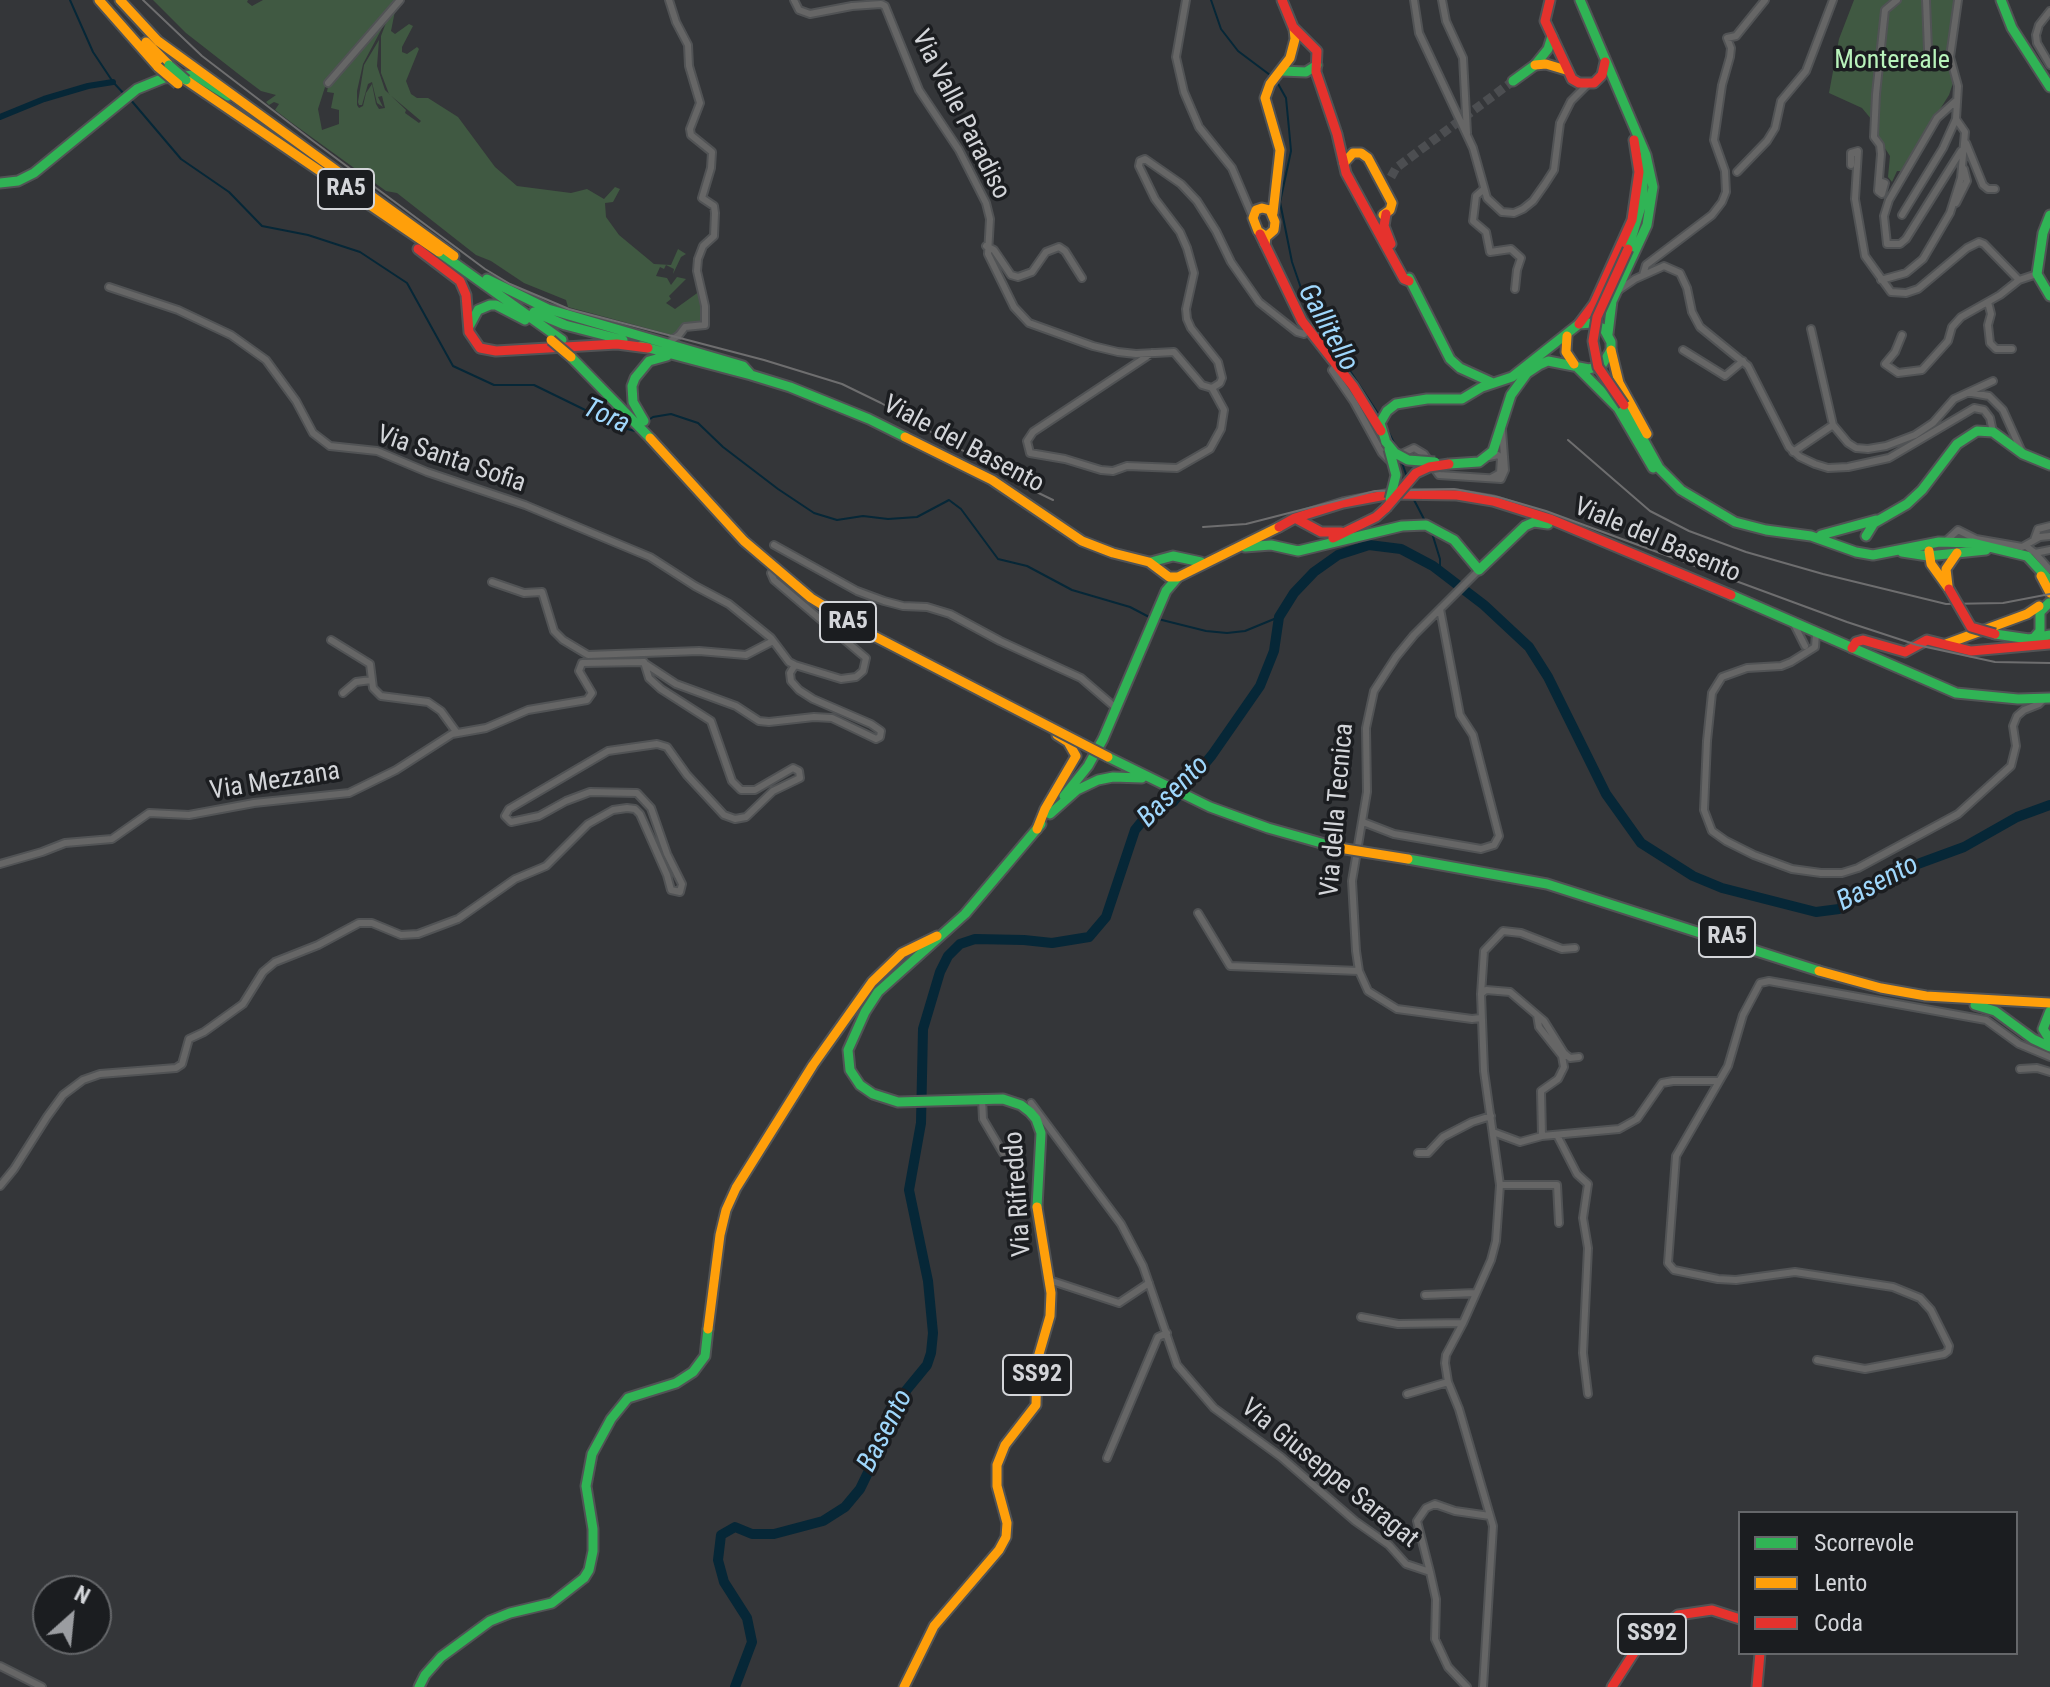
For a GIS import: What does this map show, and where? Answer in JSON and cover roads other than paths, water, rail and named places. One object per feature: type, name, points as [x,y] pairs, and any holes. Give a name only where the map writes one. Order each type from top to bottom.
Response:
[{"type":"main road","name":"RA5","points":[[99,0],[182,82],[556,340]]},
{"type":"main road","name":"RA5","points":[[110,0],[163,66]]},
{"type":"main road","points":[[120,0],[158,41],[446,250],[508,291],[580,320],[671,341],[728,360],[747,369],[751,375]]},
{"type":"main road","points":[[1282,0],[1293,27],[1317,51],[1323,92],[1346,173],[1404,279],[1409,281]]},
{"type":"main road","points":[[2001,0],[2012,28],[2050,87]]},
{"type":"main road","points":[[1579,1],[1650,169],[1652,204],[1647,225],[1608,315],[1611,350],[1619,383],[1677,486]]},
{"type":"main road","points":[[1551,2],[1545,21],[1569,74]]},
{"type":"main road","points":[[1293,27],[1292,53],[1301,71],[1316,82],[1323,92]]},
{"type":"main road","points":[[1513,81],[1535,65],[1548,49],[1552,36]]},
{"type":"main road","points":[[1264,238],[1275,226],[1274,188],[1280,150],[1265,98],[1270,84],[1292,53],[1299,45],[1309,44]]},
{"type":"main road","points":[[1590,84],[1602,75],[1605,60]]},
{"type":"main road","points":[[1282,71],[1311,70],[1317,65]]},
{"type":"main road","points":[[1535,65],[1556,66],[1590,84],[1605,87],[1621,99]]},
{"type":"main road","points":[[0,183],[18,181],[43,168],[137,89],[164,78],[194,75],[221,93],[238,98]]},
{"type":"main road","name":"RA5","points":[[182,82],[506,298],[575,356],[631,413],[744,541],[786,579],[832,612],[870,634],[985,694],[1211,804],[1268,828],[1547,884],[1811,969],[1881,988],[1941,997],[1995,1011],[2033,1039],[2050,1047]]},
{"type":"main road","points":[[1381,431],[1380,423],[1396,404],[1462,399],[1493,383],[1507,380],[1579,324],[1599,294],[1632,220],[1639,172],[1631,122]]},
{"type":"main road","points":[[1337,134],[1346,144],[1365,155],[1387,191],[1392,203],[1384,226],[1387,236],[1450,359],[1460,368],[1493,383]]},
{"type":"main road","points":[[1638,141],[1645,174],[1643,200],[1628,249],[1597,317],[1593,341],[1598,367],[1624,405],[1654,461],[1677,486]]},
{"type":"main road","points":[[1344,163],[1349,155],[1358,152]]},
{"type":"main road","points":[[1371,162],[1389,173],[1387,191]]},
{"type":"main road","points":[[1274,188],[1253,218],[1308,331],[1361,398],[1381,431],[1396,475],[1394,493],[1386,508]]},
{"type":"main road","points":[[1260,208],[1273,213]]},
{"type":"main road","points":[[1368,211],[1375,215],[1386,214]]},
{"type":"main road","points":[[2049,291],[2037,274],[2041,243],[2050,215]]},
{"type":"main road","points":[[403,237],[460,281],[466,295],[469,332],[480,348],[496,351],[617,344],[648,348]]},
{"type":"main road","points":[[506,298],[549,319],[751,375]]},
{"type":"main road","points":[[469,332],[474,315],[490,305],[527,321]]},
{"type":"main road","points":[[1579,324],[1599,325],[1608,334]]},
{"type":"main road","points":[[1567,336],[1566,352],[1618,408],[1650,464],[1716,513],[1744,525],[1811,536],[1873,555],[1972,540],[2018,552],[2035,561],[2050,581]]},
{"type":"main road","points":[[1386,442],[1395,453],[1408,460],[1469,464],[1486,458],[1493,451],[1502,430],[1505,406],[1527,373],[1548,361],[1574,364],[1585,369],[1598,367],[1605,362],[1611,350]]},
{"type":"main road","points":[[644,421],[633,402],[635,378],[649,361],[661,355],[676,356]]},
{"type":"main road","name":"Viale del Basento","points":[[751,375],[870,419],[992,480],[1082,541],[1149,562]]},
{"type":"main road","name":"RA5","points":[[631,413],[644,421],[750,537],[816,594],[873,629],[1110,754]]},
{"type":"main road","points":[[1849,549],[1861,548],[1869,527],[1907,504],[1922,490],[1961,440],[1977,431],[1993,432],[2023,454],[2050,465]]},
{"type":"main road","points":[[1321,545],[1376,517],[1416,473],[1449,464]]},
{"type":"main road","name":"Viale del Basento","points":[[1180,575],[1242,547],[1290,520],[1343,503],[1391,494],[1431,493],[1474,498],[1520,509],[1642,556],[1956,693],[2047,698]]},
{"type":"main road","points":[[1520,509],[1530,517],[1529,523],[1569,528]]},
{"type":"main road","points":[[1811,536],[1833,534],[1879,519]]},
{"type":"main road","points":[[1286,548],[1281,538],[1290,520],[1321,532],[1345,531]]},
{"type":"main road","name":"Via della Tecnica","points":[[1479,570],[1529,523]]},
{"type":"main road","name":"Viale del Basento","points":[[1242,547],[1271,545],[1298,551],[1402,526],[1426,525],[1454,540],[1479,570]]},
{"type":"main road","points":[[1850,526],[1861,528],[1872,549],[1928,556],[1981,550],[2035,561]]},
{"type":"main road","points":[[1849,549],[1841,537],[1850,526]]},
{"type":"main road","points":[[1949,589],[1945,572],[1957,553],[1956,546],[1944,542],[1930,549],[1928,556],[1965,618],[1977,631],[2034,638],[2043,627],[2042,610],[2046,604]]},
{"type":"main road","points":[[1149,562],[1173,556],[1204,562]]},
{"type":"main road","points":[[1165,572],[1167,558]]},
{"type":"main road","points":[[1149,562],[1165,572],[1180,575],[1185,566],[1182,559]]},
{"type":"main road","points":[[2035,561],[2050,593]]},
{"type":"main road","name":"SS92","points":[[1165,572],[1166,591]]},
{"type":"main road","name":"SS92","points":[[1037,829],[1093,757],[1166,591],[1180,575]]},
{"type":"main road","points":[[1965,618],[1973,625],[1981,626],[2046,604]]},
{"type":"main road","points":[[1943,644],[2031,613],[2046,604]]},
{"type":"main road","points":[[2011,620],[2043,627]]},
{"type":"main road","points":[[1973,634],[1971,644],[1982,649]]},
{"type":"main road","points":[[1852,648],[1856,642],[1863,640],[1902,652],[1925,640],[1957,649],[2032,648],[2050,644]]},
{"type":"main road","points":[[985,694],[1073,747],[1076,756],[1071,768],[1054,792],[1037,829]]},
{"type":"main road","points":[[1050,814],[1077,790],[1098,780],[1130,776],[1159,778]]},
{"type":"main road","name":"Via Rifreddo","points":[[904,1687],[934,1626],[1004,1542],[1007,1523],[997,1486],[997,1465],[1005,1445],[1036,1405],[1037,1361],[1050,1316],[1049,1280],[1038,1228],[1041,1141],[1036,1119],[1021,1105],[1003,1099],[898,1102],[873,1094],[860,1085],[850,1070],[848,1050],[857,1026],[878,992],[965,914],[1037,829]]},
{"type":"main road","name":"RA5","points":[[1408,856],[1499,869],[1582,889],[1814,965],[1879,982],[1917,989],[2050,998]]},
{"type":"main road","points":[[419,1687],[441,1657],[490,1621],[552,1603],[584,1578],[593,1551],[586,1486],[592,1454],[625,1401],[636,1394],[666,1387],[685,1378],[705,1356],[720,1235],[736,1188],[813,1065],[872,982],[902,953],[937,936]]},
{"type":"main road","name":"RA5","points":[[1941,997],[2050,998]]},
{"type":"main road","points":[[2050,1011],[2043,1029],[2050,1040]]},
{"type":"main road","name":"SS92","points":[[1612,1687],[1639,1645],[1671,1619],[1686,1612],[1703,1610],[1720,1611],[1738,1618]]},
{"type":"main road","points":[[1757,1687],[1760,1655]]},
{"type":"street","points":[[328,83],[400,0]]},
{"type":"street","points":[[669,0],[688,45],[689,66],[700,103],[692,122],[691,135],[712,152],[711,168],[702,198],[714,206],[715,213],[714,236],[703,246],[698,259],[705,325],[685,327],[671,341]]},
{"type":"street","name":"Via Valle Paradiso","points":[[794,0],[799,10],[807,14],[865,5],[885,6],[919,90],[959,150],[986,203],[990,219],[986,246],[988,254],[1014,307],[1029,323],[1093,346],[1136,354],[1174,352],[1202,385],[1212,388]]},
{"type":"street","points":[[1186,0],[1176,49],[1184,92],[1194,119],[1232,168],[1253,218]]},
{"type":"street","points":[[1414,0],[1419,33],[1468,136],[1487,198],[1502,212],[1514,213],[1533,201],[1554,170],[1560,123],[1571,101],[1590,84]]},
{"type":"street","points":[[1442,0],[1446,21],[1463,58],[1468,136]]},
{"type":"street","points":[[1643,275],[1646,265],[1712,215],[1722,202],[1726,192],[1725,171],[1714,140],[1722,85],[1730,57],[1727,38],[1736,36],[1765,0]]},
{"type":"street","points":[[1737,172],[1767,141],[1775,128],[1781,101],[1806,71],[1833,0]]},
{"type":"street","points":[[1879,181],[1881,154],[1880,145],[1874,137],[1874,127],[1882,31],[1885,10],[1897,0]]},
{"type":"street","points":[[1926,0],[1928,50],[1938,56],[1950,57]]},
{"type":"street","points":[[1902,215],[1943,148],[1956,119],[1958,86],[1950,57],[1958,0]]},
{"type":"street","points":[[2050,11],[2039,25],[2036,35],[2037,43],[2050,65]]},
{"type":"street","points":[[1569,74],[1571,101]]},
{"type":"street","points":[[1449,98],[1457,99],[1464,87]]},
{"type":"street","points":[[1957,100],[1937,118],[1889,200],[1884,216],[1887,244],[1900,244],[1906,239],[1962,149]]},
{"type":"street","points":[[1956,119],[1965,132],[1966,150],[1974,169],[1983,185],[1995,189]]},
{"type":"street","points":[[1950,213],[1962,172],[1965,132]]},
{"type":"street","points":[[1851,165],[1851,153],[1858,151],[1855,199],[1865,256],[1891,292],[1911,292],[1927,283],[1967,248],[1979,242],[2019,280]]},
{"type":"street","points":[[1152,353],[1033,432],[1027,441],[1030,453],[1101,470],[1113,471],[1127,466],[1177,468],[1210,449],[1225,415],[1212,388],[1220,383],[1221,370],[1187,319],[1186,309],[1194,273],[1187,248],[1180,232],[1155,199],[1139,166],[1141,160],[1146,160],[1174,179],[1197,201],[1231,262],[1259,302],[1297,332],[1304,334],[1308,331]]},
{"type":"street","points":[[1881,280],[1906,273],[1919,264],[1967,181],[1962,163]]},
{"type":"street","points":[[1484,189],[1476,196],[1473,221],[1486,232],[1490,252],[1511,249],[1519,254],[1521,258],[1515,289]]},
{"type":"street","points":[[1248,203],[1260,208]]},
{"type":"street","points":[[986,246],[994,250],[1011,275],[1018,277],[1032,272],[1046,252],[1059,247],[1065,251],[1082,278]]},
{"type":"street","points":[[1616,292],[1664,266],[1680,273],[1700,327],[1743,361],[1755,377],[1778,430],[1793,452],[1828,468],[1870,464],[1905,450],[1974,408],[1984,410],[1990,418],[1993,432]]},
{"type":"street","points":[[1626,269],[1635,279]]},
{"type":"street","points":[[1902,335],[1895,352],[1885,364],[1898,373],[1922,370],[1948,341],[1952,327],[1961,317],[2019,280],[2037,274]]},
{"type":"street","name":"Via Santa Sofia","points":[[109,287],[178,310],[231,335],[266,360],[296,401],[313,433],[330,446],[377,451],[427,472],[525,505],[650,557],[729,604],[773,641],[795,665]]},
{"type":"street","points":[[1988,302],[1991,314],[1988,325],[1990,343],[1996,349],[2012,349]]},
{"type":"street","points":[[1811,329],[1833,425],[1856,448],[1886,446],[1915,435],[1933,423],[1954,399],[1993,381]]},
{"type":"street","points":[[1683,350],[1725,376],[1743,361]]},
{"type":"street","points":[[1336,365],[1332,370],[1386,459],[1410,449],[1419,450],[1439,475],[1501,479],[1504,475],[1502,430]]},
{"type":"street","points":[[1968,392],[1989,396],[2003,410],[2023,454]]},
{"type":"street","points":[[1793,452],[1833,425]]},
{"type":"street","points":[[1486,458],[1498,455],[1501,458],[1500,473],[1491,478]]},
{"type":"street","points":[[2034,540],[2038,529],[2050,526]]},
{"type":"street","points":[[1957,553],[1972,540],[2026,546],[2034,540],[2050,536]]},
{"type":"street","points":[[2026,546],[2035,561],[2050,570]]},
{"type":"street","points":[[775,556],[776,547],[857,591],[894,603],[927,607],[950,614],[1081,678],[1116,708]]},
{"type":"street","points":[[2035,561],[2050,550]]},
{"type":"street","name":"Via della Tecnica","points":[[1359,971],[1352,913],[1352,881],[1367,792],[1366,728],[1374,691],[1396,657],[1479,570]]},
{"type":"street","points":[[644,662],[676,684],[736,706],[759,721],[832,718],[876,739],[880,737],[881,731],[871,724],[813,699],[791,681],[790,673],[795,665],[841,679],[856,677],[863,671],[866,658],[774,580],[771,573]]},
{"type":"street","points":[[492,582],[524,593],[542,592],[554,631],[563,640],[605,664]]},
{"type":"street","points":[[1363,822],[1394,834],[1481,849],[1494,845],[1499,836],[1473,735],[1460,715],[1440,609]]},
{"type":"street","points":[[1793,623],[1805,648]]},
{"type":"street","points":[[1815,647],[1816,634]]},
{"type":"street","points":[[1816,634],[1805,648],[1781,666],[1747,668],[1722,677],[1712,693],[1707,741],[1704,810],[1712,831],[1740,848],[1792,869],[1842,873],[1858,868],[1958,814],[2011,766],[2015,757],[2013,726],[2017,716],[2047,698]]},
{"type":"street","points":[[331,640],[370,664],[371,680],[376,692],[384,698],[423,700],[434,705],[457,733]]},
{"type":"street","points":[[588,655],[699,651],[746,655],[773,641]]},
{"type":"street","points":[[1805,648],[1836,642]]},
{"type":"street","name":"Via Mezzana","points":[[0,864],[65,843],[112,839],[149,813],[189,815],[254,803],[349,793],[396,770],[442,739],[457,733],[495,725],[528,710],[587,700],[592,693],[581,676],[579,666],[586,662],[644,662]]},
{"type":"street","points":[[0,1186],[63,1095],[83,1080],[100,1074],[176,1068],[182,1064],[189,1039],[243,1004],[263,972],[275,962],[318,945],[359,923],[372,923],[401,935],[418,934],[458,919],[515,879],[546,866],[588,824],[613,810],[635,809],[640,814],[671,890],[680,892],[682,884],[667,854],[651,808],[637,793],[590,792],[539,816],[511,822],[505,816],[509,809],[608,751],[657,744],[667,747],[706,796],[724,815],[735,819],[746,817],[773,791],[800,778],[799,771],[793,768],[755,790],[741,790],[732,781],[711,721],[661,689],[649,678],[644,662]]},
{"type":"street","points":[[343,693],[356,682],[371,680]]},
{"type":"street","points":[[1198,913],[1230,966],[1359,971],[1368,991],[1397,1009],[1481,1018]]},
{"type":"street","points":[[1483,1687],[1493,1526],[1459,1409],[1448,1382],[1446,1355],[1495,1249],[1500,1185],[1484,1071],[1481,994],[1484,951],[1503,931],[1521,933],[1562,949],[1575,948]]},
{"type":"street","points":[[1817,1360],[1865,1369],[1944,1354],[1949,1346],[1931,1310],[1920,1298],[1893,1287],[1795,1272],[1736,1280],[1672,1268],[1668,1260],[1676,1156],[1731,1059],[1747,1008],[1760,983],[1764,981],[1986,1020],[2019,1044],[2050,1057]]},
{"type":"street","points":[[1481,994],[1486,990],[1510,992],[1544,1021],[1564,1053],[1570,1058],[1579,1057]]},
{"type":"street","points":[[1537,1014],[1539,1027],[1562,1056],[1564,1067],[1558,1079],[1541,1091],[1542,1136]]},
{"type":"street","points":[[2020,1069],[2037,1068],[2050,1072]]},
{"type":"street","points":[[1493,1132],[1514,1142],[1625,1127],[1637,1119],[1662,1083],[1719,1081]]},
{"type":"street","points":[[982,1098],[983,1119],[1003,1153]]},
{"type":"street","name":"Via Giuseppe Saragat","points":[[1031,1103],[1121,1224],[1149,1283],[1177,1365],[1214,1408],[1281,1457],[1355,1521],[1389,1545],[1406,1564],[1430,1572],[1436,1599],[1435,1639],[1448,1667],[1467,1687]]},
{"type":"street","points":[[1418,1153],[1428,1153],[1445,1135],[1491,1116]]},
{"type":"street","points":[[1557,1135],[1577,1174],[1588,1184],[1583,1218],[1588,1248],[1583,1353],[1588,1394]]},
{"type":"street","points":[[1500,1185],[1557,1185],[1559,1223]]},
{"type":"street","points":[[1049,1280],[1119,1303],[1149,1283]]},
{"type":"street","points":[[1425,1295],[1475,1293]]},
{"type":"street","points":[[1361,1317],[1398,1324],[1463,1323]]},
{"type":"street","points":[[1107,1458],[1158,1337],[1167,1333]]},
{"type":"street","points":[[1407,1394],[1448,1382]]},
{"type":"street","points":[[1430,1572],[1417,1521],[1426,1508],[1435,1504],[1455,1511],[1490,1516]]},
{"type":"street","points":[[0,1666],[42,1687]]},
{"type":"waterway","name":"Tora","points":[[70,0],[93,52],[125,95]]},
{"type":"waterway","name":"Gallitello","points":[[1211,0],[1221,29],[1238,51],[1270,75]]},
{"type":"waterway","points":[[0,117],[44,99],[113,82]]},
{"type":"waterway","name":"Gallitello","points":[[1277,82],[1286,98],[1291,151],[1280,202],[1292,262],[1314,316],[1379,415]]},
{"type":"waterway","name":"Tora","points":[[130,99],[181,159],[229,192],[262,226],[308,235],[360,252],[407,283],[453,366],[494,385],[534,385],[620,427],[635,431]]},
{"type":"waterway","name":"Tora","points":[[650,419],[671,414],[698,423],[723,447],[778,489],[814,513],[837,520],[863,516],[888,519],[917,517],[949,500],[961,509],[998,559],[1027,566],[1072,590],[1130,607],[1151,618]]},
{"type":"waterway","name":"Gallitello","points":[[1386,427],[1396,447]]},
{"type":"waterway","name":"Gallitello","points":[[1401,460],[1407,477]]},
{"type":"waterway","name":"Gallitello","points":[[1413,498],[1425,521]]},
{"type":"waterway","name":"Gallitello","points":[[1432,533],[1440,559],[1440,572]]},
{"type":"waterway","name":"Basento","points":[[735,1687],[752,1642],[747,1618],[724,1582],[718,1560],[721,1535],[735,1527],[752,1534],[774,1534],[823,1521],[845,1507],[860,1489],[879,1450],[890,1410],[927,1365],[931,1353],[933,1333],[928,1281],[909,1190],[921,1123],[923,1029],[948,956],[960,944],[975,939],[1052,943],[1089,937],[1106,917],[1135,830],[1148,814],[1173,802],[1212,755],[1260,686],[1274,651],[1279,617],[1294,593],[1314,572],[1338,555],[1369,545],[1401,549],[1433,566],[1484,605],[1529,647],[1548,677],[1606,794],[1641,843],[1693,876],[1722,888],[1816,912],[1839,909],[1859,891],[1885,876],[1964,847],[2017,817],[2050,805]]},
{"type":"waterway","name":"Tora","points":[[1158,619],[1227,633],[1245,631],[1279,617]]},
{"type":"tunnel","points":[[1391,177],[1396,168],[1513,81]]},
{"type":"railway","points":[[143,0],[202,56],[485,269],[510,284],[569,309],[764,360],[842,384],[1053,500]]},
{"type":"railway","points":[[1568,440],[1650,511],[1689,531],[1746,552],[1946,604],[2003,603],[2050,594]]},
{"type":"railway","points":[[1203,527],[1246,524],[1375,491],[1454,489],[1498,497],[1546,511],[1917,645],[1995,662],[2050,663]]},
{"type":"park label","name":"Montereale","points":[[1892,61]]}]
